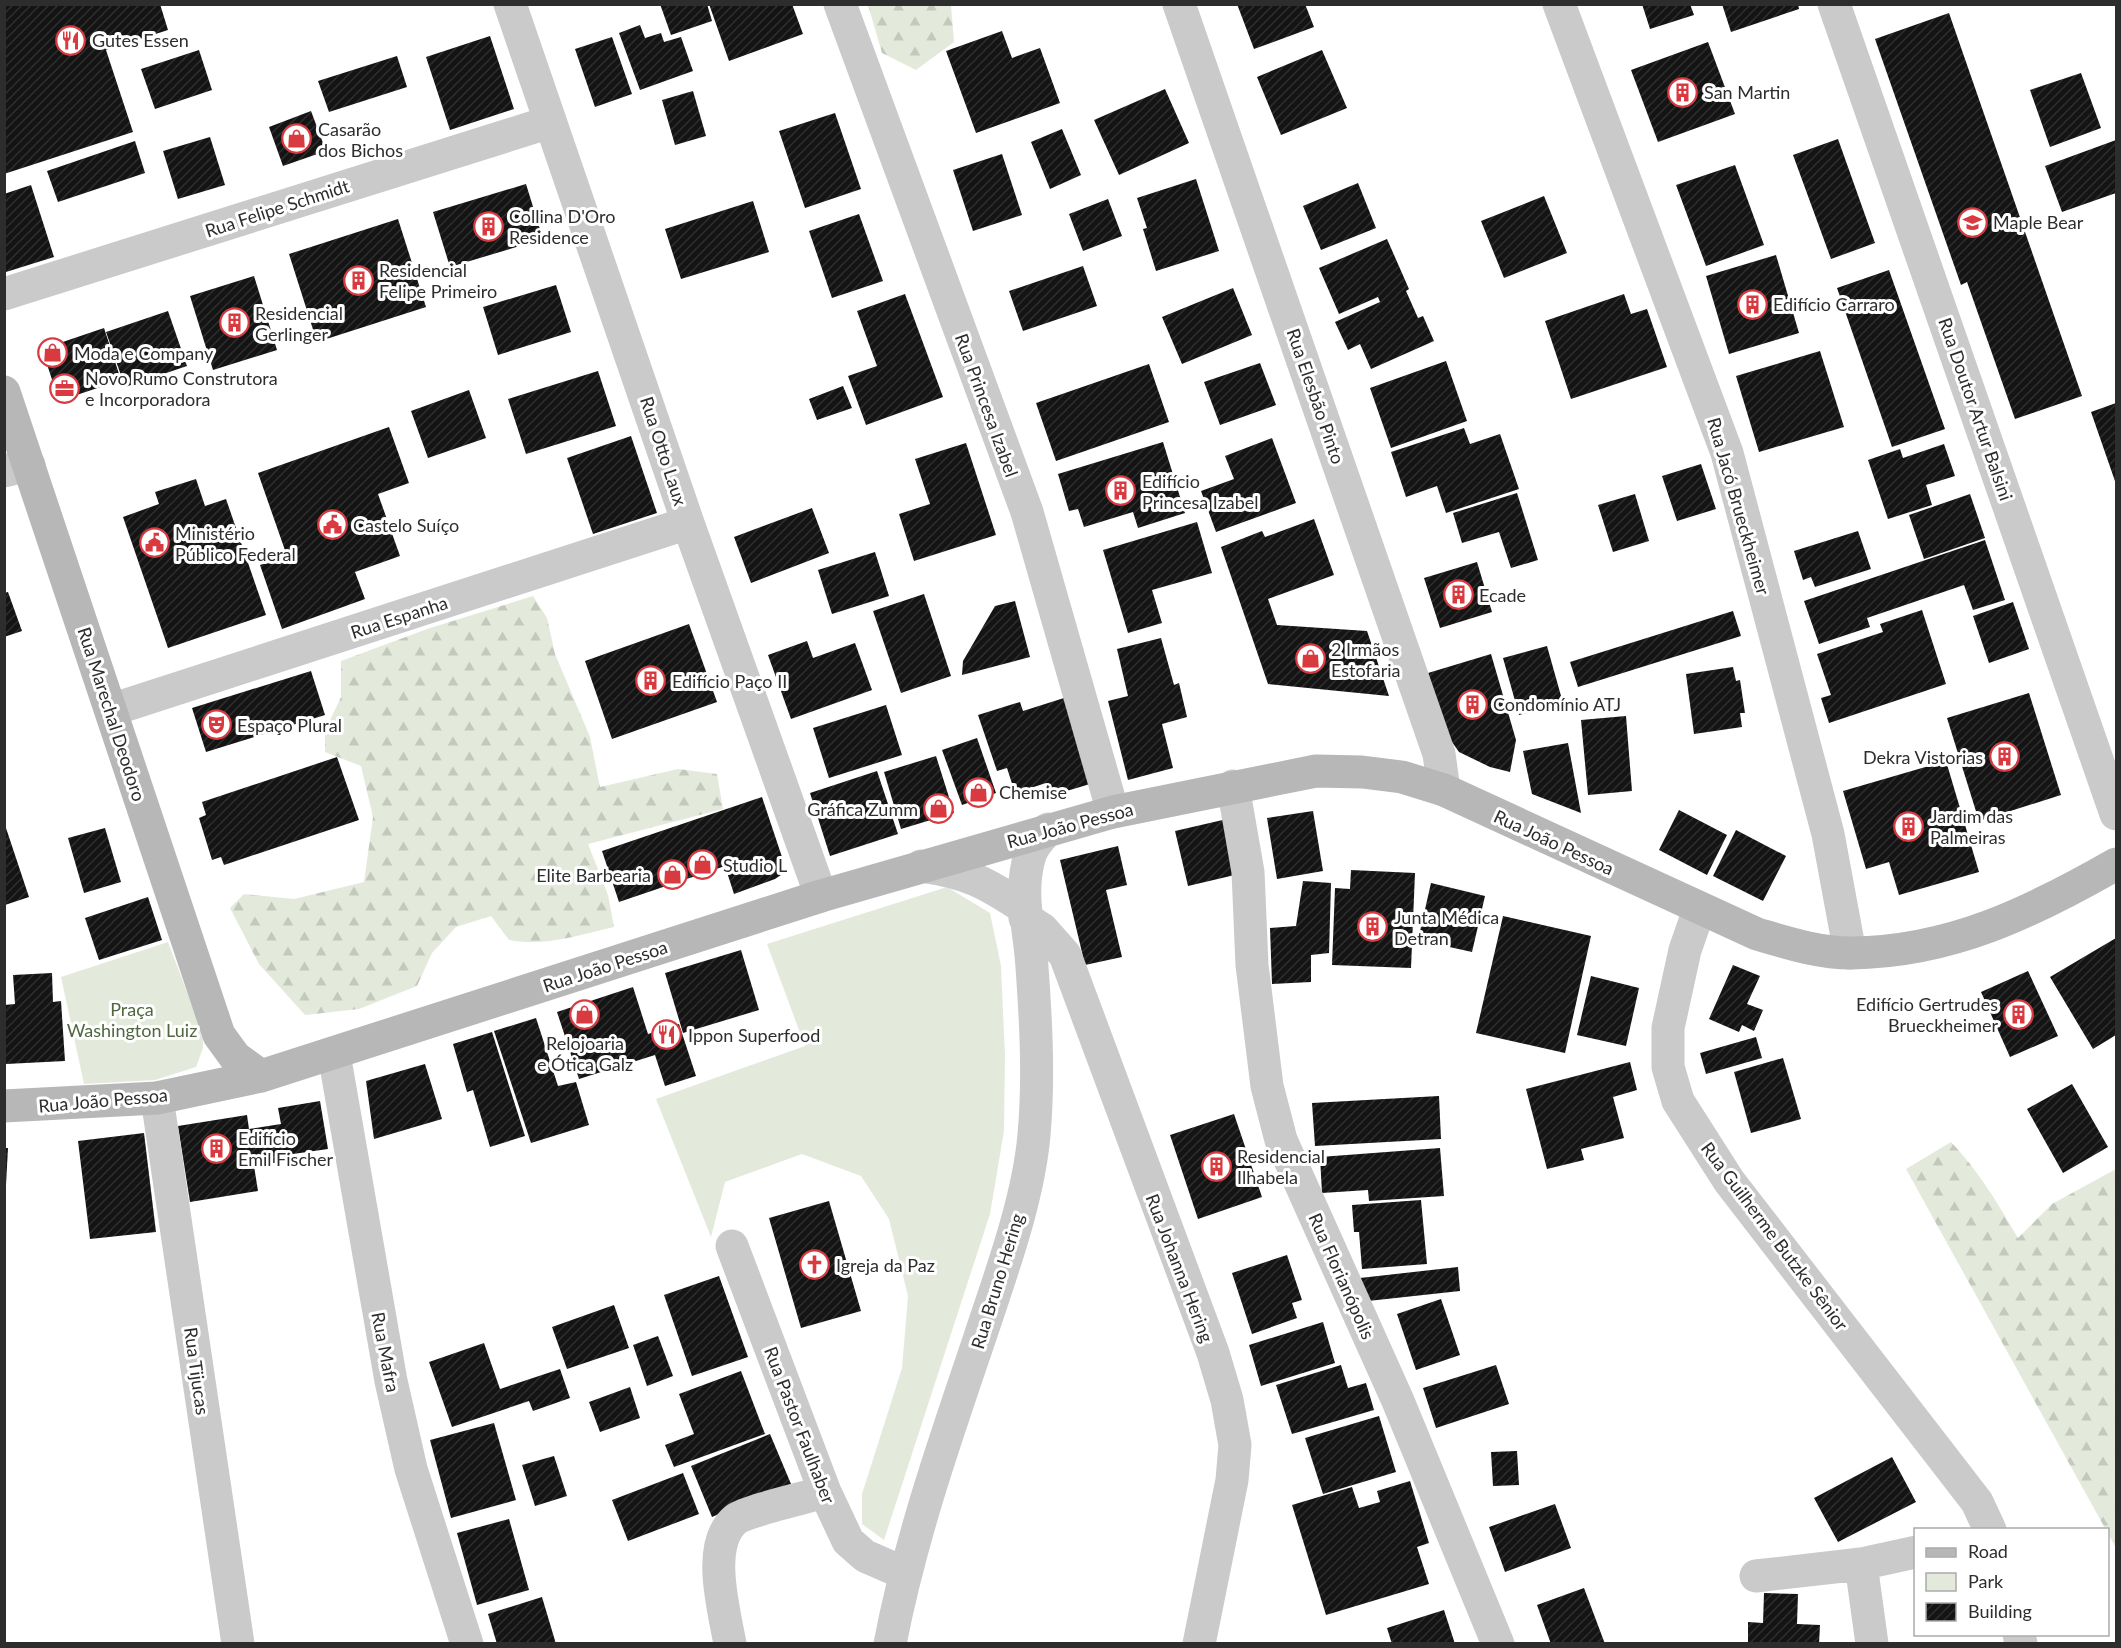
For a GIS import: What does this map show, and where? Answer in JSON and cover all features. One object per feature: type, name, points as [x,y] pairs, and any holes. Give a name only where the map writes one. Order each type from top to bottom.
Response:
[{"type":"main road","name":"Rua Marechal Deodoro","points":[[4,392],[17,468],[111,710],[219,1035],[235,1057],[261,1076]]},
{"type":"main road","name":"Rua João Pessoa","points":[[4,1106],[157,1098],[261,1076],[821,896],[1048,829],[1113,812],[1233,786],[1316,771],[1362,772],[1402,777],[1444,790],[1699,910],[1757,934],[1800,947],[1850,953],[1912,947],[1961,938],[2006,922],[2116,864]]},
{"type":"main road","points":[[195,1090],[210,1062],[219,1035]]},
{"type":"street","name":"Rua Otto Laux","points":[[510,4],[688,524],[821,896]]},
{"type":"street","name":"Rua Princesa Izabel","points":[[840,4],[1027,512],[1113,812]]},
{"type":"street","name":"Rua Elesbão Pinto","points":[[1179,4],[1439,754],[1444,790]]},
{"type":"street","name":"Rua Jacó Brueckheimer","points":[[1559,4],[1728,453],[1828,834],[1850,953]]},
{"type":"street","name":"Rua Doutor Artur Balsini","points":[[1834,4],[2116,814]]},
{"type":"street","name":"Rua Felipe Schmidt","points":[[4,294],[550,122]]},
{"type":"street","name":"Rua Espanha","points":[[111,710],[688,524]]},
{"type":"street","name":"Rua Florianópolis","points":[[1233,786],[1248,872],[1252,965],[1267,1086],[1281,1140],[1398,1401],[1498,1644]]},
{"type":"street","name":"Rua Bruno Hering","points":[[890,1644],[904,1573],[998,1284],[1022,1196],[1034,1136],[1037,1056],[1032,964],[1025,913],[1029,857],[1048,829]]},
{"type":"street","points":[[921,866],[959,872],[986,882],[1025,913]]},
{"type":"street","name":"Rua Guilherme Butzke Sênior","points":[[1699,910],[1684,950],[1668,1028],[1668,1067],[1678,1101],[1729,1181],[1977,1502],[1989,1528]]},
{"type":"street","name":"Rua Johanna Hering","points":[[1025,913],[1065,955],[1213,1353],[1227,1400],[1235,1445],[1232,1480],[1199,1644]]},
{"type":"street","name":"Rua Mafra","points":[[334,1054],[391,1380],[411,1469],[467,1644]]},
{"type":"street","name":"Rua Tijucas","points":[[157,1098],[238,1644]]},
{"type":"street","name":"Rua Pastor Faulhaber","points":[[732,1246],[825,1492],[848,1541],[865,1556],[904,1573]]},
{"type":"street","points":[[730,1644],[721,1589],[719,1548],[724,1533],[738,1518],[825,1492]]},
{"type":"street","points":[[1756,1576],[1861,1564],[1914,1552]]},
{"type":"street","points":[[1861,1564],[1872,1644]]},
{"type":"green space","points":[[868,5],[951,5],[954,42],[916,70],[882,53]]},
{"type":"green space","points":[[533,596],[547,618],[555,654],[590,737],[600,787],[678,769],[717,774],[723,809],[588,844],[608,895],[614,927],[562,939],[522,942],[509,940],[491,916],[456,927],[432,953],[417,986],[359,1009],[305,1015],[259,964],[230,908],[244,894],[294,899],[364,882],[373,817],[361,766],[325,752],[325,731],[341,697],[341,661],[427,629]]},
{"type":"green space","points":[[947,887],[990,913],[1001,966],[1005,1055],[1004,1131],[990,1214],[884,1540],[862,1524],[862,1494],[902,1368],[908,1296],[889,1219],[861,1176],[802,1154],[725,1182],[711,1237],[656,1099],[805,1046],[767,944]]},
{"type":"green space","name":"Praça Washington Luiz","points":[[168,942],[203,1034],[203,1048],[196,1067],[155,1080],[84,1084],[61,977]]},
{"type":"green space","points":[[1951,1142],[1979,1177],[2018,1238],[2052,1204],[2116,1169],[2116,1548],[2109,1535],[2109,1528],[2105,1528],[1906,1169]]},
{"type":"building","points":[[4,4],[160,4],[168,30],[106,50],[133,132],[4,174]]},
{"type":"building","points":[[660,4],[707,4],[712,21],[671,35]]},
{"type":"building","points":[[709,4],[792,4],[803,34],[729,61]]},
{"type":"building","points":[[1237,4],[1305,4],[1314,27],[1254,49]]},
{"type":"building","points":[[1642,4],[1690,4],[1694,15],[1650,29]]},
{"type":"building","points":[[1722,4],[1798,4],[1799,9],[1731,32]]},
{"type":"building","points":[[1949,13],[2082,396],[2015,419],[1967,282],[1961,285],[1875,39]]},
{"type":"building","points":[[640,25],[645,38],[661,33],[664,42],[681,37],[693,71],[640,90],[619,33]]},
{"type":"building","points":[[1002,31],[1012,58],[1040,48],[1060,103],[976,133],[946,51]]},
{"type":"building","points":[[490,36],[514,109],[450,130],[426,57]]},
{"type":"building","points":[[612,37],[632,94],[595,107],[575,49]]},
{"type":"building","name":"San Martin","points":[[1708,42],[1735,114],[1658,142],[1631,70]]},
{"type":"building","points":[[199,50],[212,90],[155,109],[141,69]]},
{"type":"building","points":[[1322,50],[1347,108],[1281,135],[1257,77]]},
{"type":"building","points":[[397,56],[407,87],[329,112],[318,81]]},
{"type":"building","points":[[2081,73],[2101,128],[2050,147],[2030,90]]},
{"type":"building","points":[[1165,89],[1189,143],[1119,175],[1094,120]]},
{"type":"building","points":[[693,91],[706,136],[675,145],[662,100]]},
{"type":"building","name":"Casarão dos Bichos","points":[[311,111],[326,151],[283,166],[269,127]]},
{"type":"building","points":[[835,113],[861,189],[805,208],[779,131]]},
{"type":"building","points":[[1062,129],[1081,175],[1050,189],[1031,142]]},
{"type":"building","points":[[210,137],[225,185],[178,199],[163,151]]},
{"type":"building","points":[[1838,139],[1875,243],[1831,259],[1793,155]]},
{"type":"building","points":[[2116,140],[2116,193],[2062,212],[2045,166]]},
{"type":"building","points":[[135,141],[145,173],[58,202],[47,171]]},
{"type":"building","points":[[1002,154],[1022,215],[973,231],[953,170]]},
{"type":"building","points":[[1735,165],[1764,245],[1706,266],[1676,185]]},
{"type":"building","points":[[1196,179],[1219,251],[1156,271],[1143,229],[1147,228],[1137,198]]},
{"type":"building","points":[[1358,183],[1376,228],[1321,250],[1303,206]]},
{"type":"building","name":"Collina D'Oro Residence","points":[[526,184],[543,239],[450,267],[433,212]]},
{"type":"building","points":[[31,185],[54,257],[6,272],[4,194]]},
{"type":"building","points":[[1544,196],[1567,253],[1504,278],[1481,221]]},
{"type":"building","points":[[1108,199],[1122,236],[1083,251],[1069,214]]},
{"type":"building","points":[[753,201],[769,252],[681,279],[665,229]]},
{"type":"building","points":[[859,214],[883,281],[832,298],[809,231]]},
{"type":"building","name":"Residencial Felipe Primeiro","points":[[398,219],[426,307],[317,342],[289,254]]},
{"type":"building","points":[[1387,239],[1409,289],[1406,291],[1418,318],[1423,316],[1434,341],[1371,369],[1360,344],[1348,350],[1335,322],[1380,302],[1378,297],[1339,314],[1319,268]]},
{"type":"building","name":"Edifício Carraro","points":[[1776,255],[1799,333],[1729,354],[1706,276]]},
{"type":"building","points":[[1083,266],[1097,306],[1023,331],[1009,291]]},
{"type":"building","points":[[1889,270],[1945,429],[1892,447],[1837,288]]},
{"type":"building","name":"Residencial Gerlinger","points":[[254,276],[277,350],[213,370],[190,296]]},
{"type":"building","points":[[556,285],[571,332],[498,355],[483,307]]},
{"type":"building","points":[[1233,288],[1252,335],[1182,364],[1162,317]]},
{"type":"building","points":[[905,294],[943,397],[866,425],[848,376],[877,366],[857,311]]},
{"type":"building","points":[[1624,294],[1631,314],[1647,309],[1667,367],[1571,399],[1545,321]]},
{"type":"building","points":[[168,311],[187,366],[125,387],[106,332]]},
{"type":"building","points":[[104,328],[121,380],[59,401],[42,349]]},
{"type":"building","points":[[1820,351],[1844,427],[1759,452],[1736,376]]},
{"type":"building","points":[[1446,361],[1467,421],[1391,448],[1370,388]]},
{"type":"building","points":[[1260,363],[1276,405],[1220,425],[1204,382]]},
{"type":"building","points":[[1149,364],[1169,422],[1056,461],[1036,403]]},
{"type":"building","points":[[598,371],[616,426],[526,454],[508,399]]},
{"type":"building","points":[[843,386],[852,408],[817,420],[809,399]]},
{"type":"building","points":[[469,390],[486,438],[428,458],[411,411]]},
{"type":"building","points":[[2116,403],[2116,484],[2091,412]]},
{"type":"building","name":"Castelo Suíço","points":[[389,427],[409,483],[378,494],[400,556],[355,572],[365,599],[282,629],[260,565],[287,556],[258,473]]},
{"type":"building","points":[[1464,428],[1470,444],[1500,434],[1519,489],[1446,513],[1437,486],[1406,497],[1391,452]]},
{"type":"building","points":[[631,436],[657,513],[593,534],[567,458]]},
{"type":"building","points":[[1272,438],[1296,503],[1216,532],[1201,491],[1234,479],[1225,456]]},
{"type":"building","name":"Edifício Princesa Izabel","points":[[1163,442],[1185,513],[1138,528],[1133,512],[1084,527],[1078,509],[1069,511],[1058,474]]},
{"type":"building","points":[[966,443],[996,535],[914,561],[899,514],[930,504],[915,459]]},
{"type":"building","points":[[1944,444],[1955,476],[1926,485],[1932,505],[1888,519],[1868,460],[1900,449],[1903,458]]},
{"type":"building","points":[[1701,464],[1716,509],[1677,521],[1662,476]]},
{"type":"building","points":[[196,479],[205,506],[226,499],[266,615],[168,648],[123,517],[159,504],[155,492]]},
{"type":"building","points":[[1517,493],[1538,560],[1511,568],[1499,532],[1462,543],[1453,513]]},
{"type":"building","points":[[1635,494],[1649,541],[1613,552],[1598,505]]},
{"type":"building","points":[[1970,494],[1985,538],[1924,559],[1909,515]]},
{"type":"building","points":[[812,508],[829,553],[751,583],[734,537]]},
{"type":"building","points":[[1314,519],[1334,575],[1268,599],[1277,625],[1367,631],[1389,696],[1268,684],[1221,547],[1262,531],[1265,537]]},
{"type":"building","points":[[1197,522],[1212,573],[1152,590],[1162,623],[1128,633],[1103,550]]},
{"type":"building","points":[[1858,531],[1871,569],[1815,587],[1811,577],[1803,580],[1794,551]]},
{"type":"building","points":[[1985,540],[2005,600],[1973,610],[1964,585],[1867,618],[1870,627],[1819,644],[1804,601]]},
{"type":"building","points":[[875,552],[889,596],[832,614],[818,570]]},
{"type":"building","name":"Ecade","points":[[1477,562],[1492,612],[1440,628],[1424,578]]},
{"type":"building","points":[[8,592],[22,631],[4,637],[4,593]]},
{"type":"building","points":[[924,594],[951,676],[901,693],[873,611]]},
{"type":"building","points":[[1015,601],[1030,657],[962,675],[963,661],[995,606]]},
{"type":"building","points":[[2013,602],[2029,649],[1989,663],[1973,616]]},
{"type":"building","points":[[1922,610],[1946,684],[1829,723],[1821,698],[1831,695],[1817,654],[1883,632],[1880,624]]},
{"type":"building","points":[[1733,611],[1741,636],[1578,687],[1570,662]]},
{"type":"building","name":"Edifício Paço II","points":[[689,624],[717,702],[612,739],[585,661]]},
{"type":"building","points":[[1161,638],[1174,685],[1179,683],[1187,717],[1162,724],[1173,768],[1128,780],[1108,701],[1128,696],[1117,649]]},
{"type":"building","points":[[807,641],[813,658],[855,643],[872,690],[791,719],[768,655]]},
{"type":"building","points":[[1547,646],[1563,703],[1519,715],[1503,658]]},
{"type":"building","name":"Condomínio ATJ","points":[[1491,654],[1516,740],[1510,772],[1490,767],[1459,752],[1447,735],[1428,673]]},
{"type":"building","points":[[1733,667],[1736,681],[1740,680],[1745,713],[1740,713],[1742,727],[1694,734],[1686,674]]},
{"type":"building","points":[[311,671],[325,715],[206,752],[192,708]]},
{"type":"building","name":"Dekra Vistorias","points":[[2029,693],[2061,795],[1979,821],[1947,718]]},
{"type":"building","points":[[1064,698],[1090,784],[1050,796],[1046,783],[1015,793],[1007,768],[997,771],[978,715],[1020,702],[1023,711]]},
{"type":"building","points":[[886,705],[902,755],[829,778],[813,728]]},
{"type":"building","points":[[1626,716],[1632,791],[1588,795],[1581,720]]},
{"type":"building","points":[[977,738],[996,793],[962,805],[942,750]]},
{"type":"building","points":[[1568,743],[1581,813],[1532,794],[1523,751]]},
{"type":"building","points":[[936,756],[954,813],[901,829],[884,772]]},
{"type":"building","points":[[337,757],[359,820],[224,865],[221,857],[212,860],[199,818],[206,815],[202,802]]},
{"type":"building","name":"Jardim das Palmeiras","points":[[1946,761],[1979,872],[1899,895],[1889,862],[1866,869],[1843,791]]},
{"type":"building","points":[[877,771],[898,834],[830,856],[810,793]]},
{"type":"building","points":[[762,797],[782,857],[781,875],[734,894],[725,866],[619,902],[602,851]]},
{"type":"building","points":[[1679,810],[1727,835],[1707,875],[1659,850]]},
{"type":"building","points":[[1313,811],[1323,871],[1277,879],[1267,818]]},
{"type":"building","points":[[1227,819],[1239,874],[1188,886],[1175,831]]},
{"type":"building","points":[[5,825],[29,897],[5,905]]},
{"type":"building","points":[[105,828],[121,882],[84,893],[68,838]]},
{"type":"building","points":[[1736,830],[1786,856],[1763,901],[1713,876]]},
{"type":"building","points":[[1118,846],[1127,885],[1106,890],[1122,957],[1085,965],[1060,860]]},
{"type":"building","name":"Junta Médica Detran","points":[[1351,870],[1415,873],[1411,968],[1332,965],[1335,888],[1350,889]]},
{"type":"building","points":[[1303,881],[1331,883],[1329,953],[1311,955],[1311,982],[1272,984],[1270,928],[1296,926]]},
{"type":"building","points":[[1431,883],[1485,896],[1472,952],[1418,940]]},
{"type":"building","points":[[148,897],[162,940],[99,960],[85,918]]},
{"type":"building","points":[[1503,916],[1591,936],[1565,1053],[1476,1033]]},
{"type":"building","points":[[2116,938],[2116,1035],[2093,1049],[2050,977]]},
{"type":"building","points":[[741,950],[759,1010],[683,1033],[665,973]]},
{"type":"building","points":[[1733,965],[1760,976],[1747,1004],[1763,1010],[1754,1031],[1742,1025],[1739,1032],[1709,1019]]},
{"type":"building","name":"Edifício Gertrudes Brueckheimer","points":[[2028,971],[2058,1036],[2010,1057],[1981,992]]},
{"type":"building","points":[[52,973],[53,1002],[61,1001],[65,1061],[6,1064],[4,1005],[15,1004],[13,975]]},
{"type":"building","points":[[1591,976],[1639,988],[1626,1046],[1577,1035]]},
{"type":"building","points":[[633,987],[648,1034],[679,1024],[696,1076],[665,1086],[655,1055],[579,1079],[557,1012]]},
{"type":"building","points":[[536,1018],[558,1086],[576,1082],[589,1125],[531,1143],[494,1031]]},
{"type":"building","points":[[492,1032],[525,1136],[490,1147],[473,1090],[467,1092],[453,1044]]},
{"type":"building","points":[[1756,1037],[1762,1058],[1706,1074],[1700,1053]]},
{"type":"building","points":[[1783,1058],[1801,1119],[1751,1133],[1734,1072]]},
{"type":"building","points":[[1630,1062],[1637,1090],[1613,1097],[1624,1138],[1581,1149],[1584,1160],[1547,1169],[1526,1089]]},
{"type":"building","points":[[425,1064],[442,1119],[374,1139],[366,1081]]},
{"type":"building","points":[[2072,1084],[2108,1147],[2063,1173],[2027,1109]]},
{"type":"building","points":[[1439,1096],[1441,1139],[1315,1146],[1312,1103]]},
{"type":"building","name":"Edifício Emil Fischer","points":[[320,1101],[328,1149],[286,1155],[287,1161],[254,1166],[258,1191],[190,1202],[178,1126],[247,1115],[249,1129],[281,1124],[278,1108]]},
{"type":"building","name":"Residencial Ilhabela","points":[[1234,1114],[1262,1197],[1198,1219],[1170,1135]]},
{"type":"building","points":[[144,1133],[156,1232],[90,1239],[78,1141]]},
{"type":"building","points":[[4,1148],[8,1148],[6,1185],[4,1185]]},
{"type":"building","points":[[1440,1148],[1444,1196],[1369,1201],[1368,1190],[1322,1193],[1320,1157]]},
{"type":"building","points":[[1421,1200],[1427,1264],[1362,1269],[1359,1232],[1354,1232],[1352,1205]]},
{"type":"building","name":"Igreja da Paz","points":[[829,1201],[861,1311],[801,1328],[769,1218]]},
{"type":"building","points":[[1287,1255],[1302,1300],[1292,1303],[1297,1318],[1252,1334],[1232,1273]]},
{"type":"building","points":[[1458,1267],[1460,1291],[1368,1301],[1360,1278]]},
{"type":"building","points":[[719,1276],[748,1357],[692,1376],[664,1295]]},
{"type":"building","points":[[1441,1299],[1460,1355],[1416,1370],[1397,1314]]},
{"type":"building","points":[[614,1305],[629,1348],[567,1369],[552,1327]]},
{"type":"building","points":[[1323,1322],[1335,1363],[1261,1386],[1249,1345]]},
{"type":"building","points":[[658,1336],[673,1376],[647,1386],[633,1345]]},
{"type":"building","points":[[484,1343],[500,1389],[560,1369],[570,1398],[533,1411],[529,1401],[452,1427],[429,1362]]},
{"type":"building","points":[[1341,1365],[1348,1388],[1366,1383],[1374,1410],[1292,1434],[1276,1385]]},
{"type":"building","points":[[1496,1365],[1509,1404],[1436,1428],[1423,1388]]},
{"type":"building","points":[[741,1371],[765,1434],[674,1467],[665,1445],[694,1434],[679,1394]]},
{"type":"building","points":[[630,1387],[640,1418],[600,1432],[589,1402]]},
{"type":"building","points":[[1379,1416],[1396,1472],[1323,1494],[1305,1438]]},
{"type":"building","points":[[494,1423],[516,1500],[451,1518],[430,1440]]},
{"type":"building","points":[[770,1434],[791,1484],[712,1517],[691,1466]]},
{"type":"building","points":[[1517,1451],[1519,1485],[1493,1486],[1491,1452]]},
{"type":"building","points":[[554,1456],[567,1496],[535,1506],[522,1465]]},
{"type":"building","points":[[1892,1457],[1916,1502],[1838,1542],[1814,1498]]},
{"type":"building","points":[[683,1473],[699,1514],[628,1541],[612,1500]]},
{"type":"building","points":[[1410,1481],[1429,1543],[1417,1547],[1429,1584],[1326,1615],[1292,1505],[1352,1487],[1359,1508],[1380,1502],[1377,1491]]},
{"type":"building","points":[[1555,1504],[1571,1548],[1505,1572],[1489,1527]]},
{"type":"building","points":[[509,1519],[529,1590],[477,1605],[457,1533]]},
{"type":"building","points":[[1584,1588],[1605,1644],[1551,1644],[1537,1605]]},
{"type":"building","points":[[1764,1593],[1798,1594],[1797,1624],[1820,1625],[1819,1644],[1748,1644],[1748,1622],[1763,1623]]},
{"type":"building","points":[[542,1597],[556,1644],[497,1644],[488,1614]]},
{"type":"building","points":[[1444,1610],[1455,1644],[1392,1644],[1387,1628]]},
{"type":"place","name":"Gutes Essen","points":[[71,40]]},
{"type":"place","name":"San Martin","points":[[1683,92]]},
{"type":"place","name":"Casarão dos Bichos","points":[[297,139]]},
{"type":"place","name":"Maple Bear","points":[[1972,222]]},
{"type":"place","name":"Collina D'Oro Residence","points":[[488,226]]},
{"type":"place","name":"Residencial Felipe Primeiro","points":[[358,280]]},
{"type":"place","name":"Edifício Carraro","points":[[1752,304]]},
{"type":"place","name":"Residencial Gerlinger","points":[[234,323]]},
{"type":"place","name":"Moda e Company","points":[[53,353]]},
{"type":"place","name":"Novo Rumo Construtora e Incorporadora","points":[[64,388]]},
{"type":"place","name":"Edifício Princesa Izabel","points":[[1121,491]]},
{"type":"place","name":"Castelo Suíço","points":[[332,525]]},
{"type":"place","name":"Ministério Público Federal","points":[[154,543]]},
{"type":"place","name":"Ecade","points":[[1458,595]]},
{"type":"place","name":"2 Irmãos Estofaria","points":[[1310,659]]},
{"type":"place","name":"Edifício Paço II","points":[[651,681]]},
{"type":"place","name":"Condomínio ATJ","points":[[1472,704]]},
{"type":"place","name":"Espaço Plural","points":[[216,725]]},
{"type":"place","name":"Dekra Vistorias","points":[[2004,757]]},
{"type":"place","name":"Chemise","points":[[978,792]]},
{"type":"place","name":"Gráfica Zumm","points":[[939,809]]},
{"type":"place","name":"Jardim das Palmeiras","points":[[1909,826]]},
{"type":"place","name":"Studio L","points":[[702,865]]},
{"type":"place","name":"Elite Barbearia","points":[[672,875]]},
{"type":"place","name":"Junta Médica Detran","points":[[1373,927]]},
{"type":"place","name":"Relojoaria e Ótica Galz","points":[[585,1014]]},
{"type":"place","name":"Edifício Gertrudes Brueckheimer","points":[[2019,1014]]},
{"type":"place","name":"Ippon Superfood","points":[[667,1035]]},
{"type":"place","name":"Edifício Emil Fischer","points":[[217,1148]]},
{"type":"place","name":"Residencial Ilhabela","points":[[1216,1166]]},
{"type":"place","name":"Igreja da Paz","points":[[815,1265]]}]
